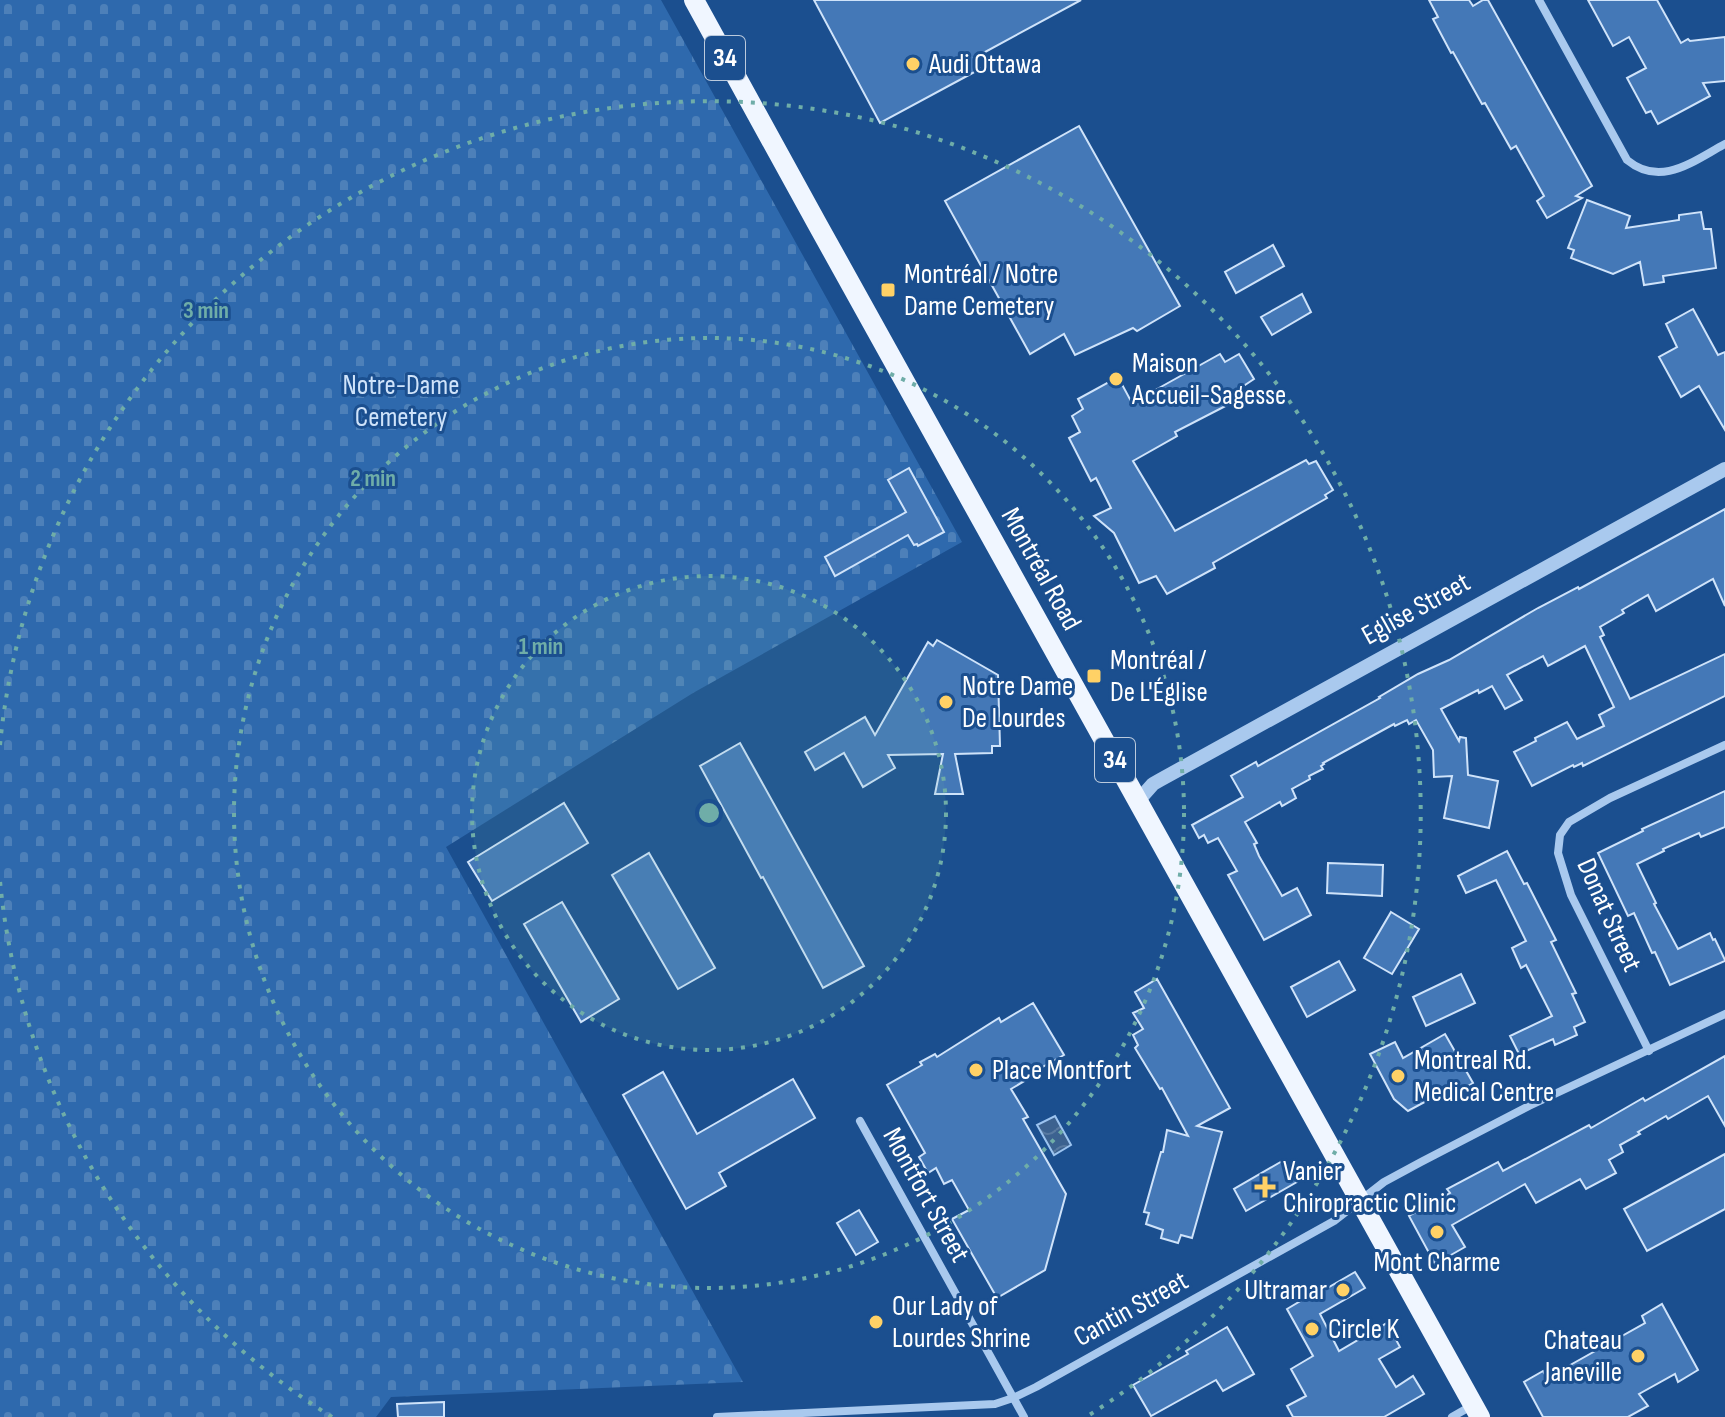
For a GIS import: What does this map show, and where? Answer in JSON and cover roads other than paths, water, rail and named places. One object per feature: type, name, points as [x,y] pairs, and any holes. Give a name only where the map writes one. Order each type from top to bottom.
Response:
[{"type":"main road","name":"Montréal Road","points":[[694,0],[827,245],[1477,1411]]},
{"type":"street","points":[[1539,0],[1627,160],[1635,167],[1650,173],[1665,174],[1725,144]]},
{"type":"street","name":"Eglise Street","points":[[1137,802],[1160,780],[1725,469]]},
{"type":"street","name":"Donat Street","points":[[1649,1051],[1571,895],[1558,853],[1560,835],[1569,822],[1610,798],[1725,745]]},
{"type":"street","name":"Cantin Street","points":[[717,1417],[995,1404],[1013,1398],[1334,1221],[1384,1182],[1421,1162],[1529,1106],[1725,1014]]},
{"type":"street","name":"Montfort Street","points":[[860,1121],[1024,1417]]},
{"type":"street","points":[[1452,1417],[1477,1411]]},
{"type":"water","points":[[1055,1116],[1071,1145],[1054,1155],[1037,1125]]},
{"type":"place","name":"Audi Ottawa","points":[[913,64]]},
{"type":"place","name":"Montréal / Notre Dame Cemetery","points":[[888,290]]},
{"type":"place","name":"Maison Accueil-Sagesse","points":[[1116,379]]},
{"type":"place","name":"Montréal / De L'Église","points":[[1094,676]]},
{"type":"place","name":"Notre Dame De Lourdes","points":[[946,702]]},
{"type":"place","name":"Place Montfort","points":[[976,1070]]},
{"type":"place","name":"Montreal Rd. Medical Centre","points":[[1398,1076]]},
{"type":"place","name":"Vanier Chiropractic Clinic","points":[[1265,1187]]},
{"type":"place","name":"Mont Charme","points":[[1437,1232]]},
{"type":"place","name":"Ultramar","points":[[1343,1290]]},
{"type":"place","name":"Our Lady of Lourdes Shrine","points":[[876,1322]]},
{"type":"place","name":"Circle K","points":[[1312,1329]]},
{"type":"place","name":"Chateau Janeville","points":[[1638,1356]]},
{"type":"park label","name":"Notre-Dame Cemetery","points":[[401,401]]}]
